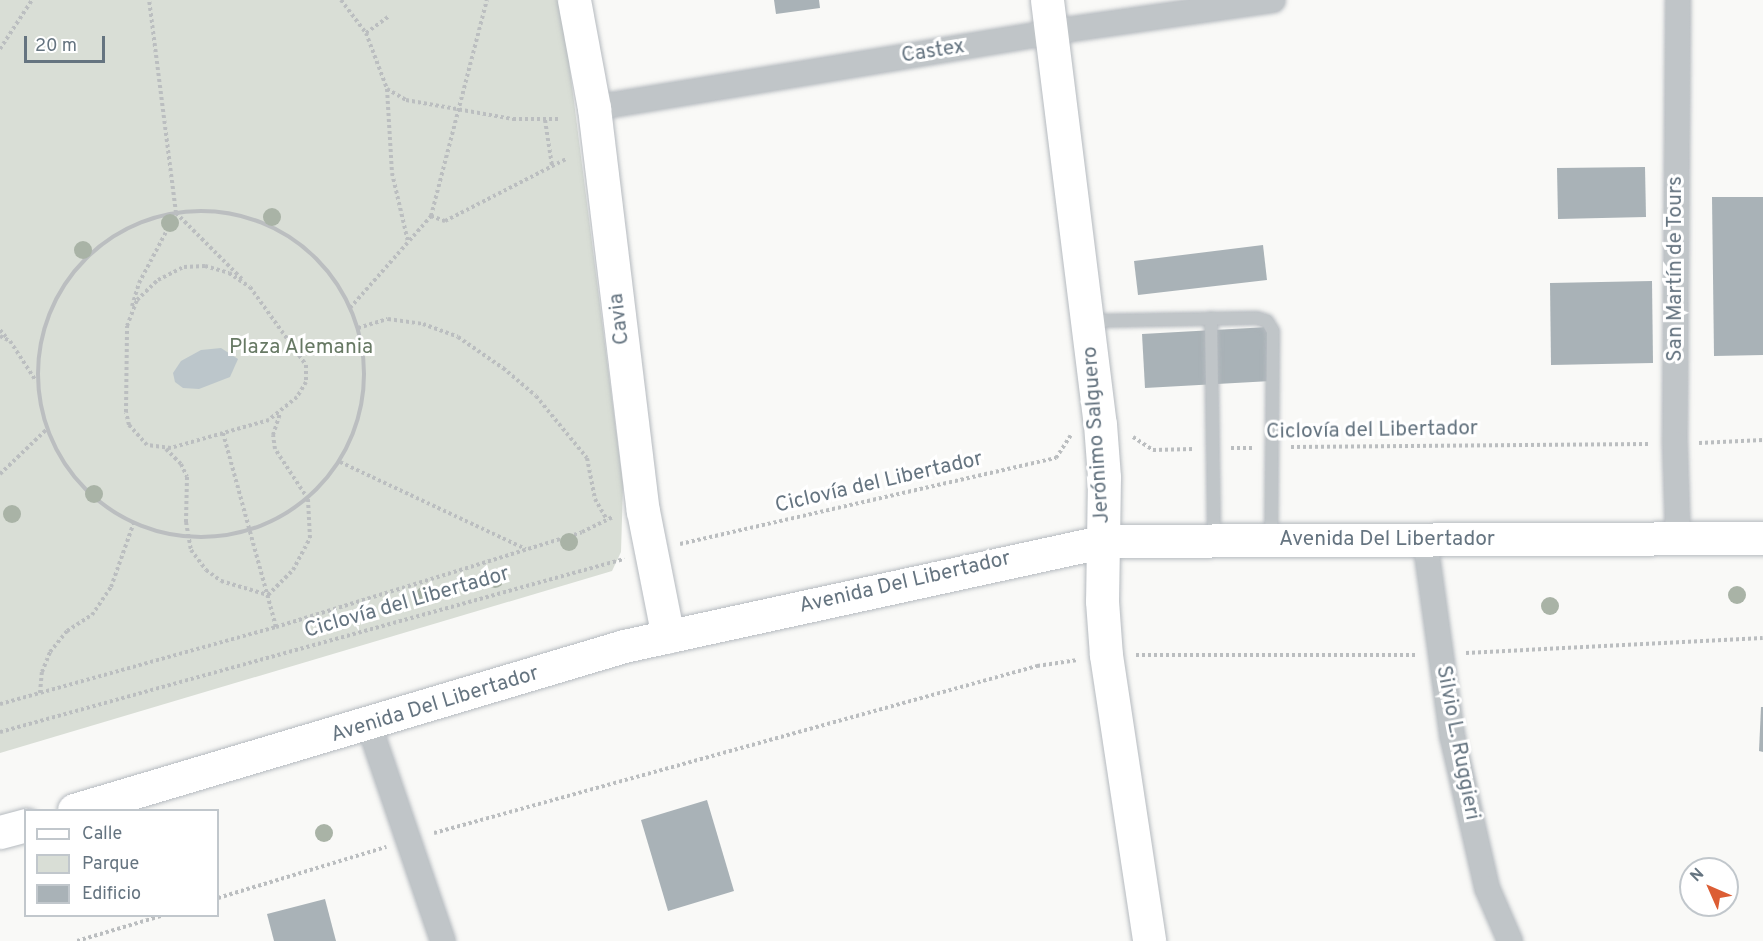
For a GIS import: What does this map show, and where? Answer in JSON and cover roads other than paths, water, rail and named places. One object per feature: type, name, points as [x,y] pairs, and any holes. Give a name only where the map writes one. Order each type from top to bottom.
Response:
[{"type":"main road","name":"Cavia","points":[[574,0],[594,108],[643,511],[668,637]]},
{"type":"main road","name":"Jerónimo Salguero","points":[[1047,0],[1100,424],[1104,541],[1102,601],[1106,656],[1149,941]]},
{"type":"main road","name":"Avenida Del Libertador","points":[[77,809],[369,725],[624,646],[1104,541],[1763,538]]},
{"type":"main road","points":[[0,832],[24,826]]},
{"type":"street","name":"Castex","points":[[594,108],[1052,32],[1273,0]]},
{"type":"street","name":"San Martín de Tours","points":[[1678,0],[1675,444],[1678,538]]},
{"type":"street","name":"Silvio L. Ruggieri","points":[[1425,540],[1452,735],[1487,888],[1510,941]]},
{"type":"street","points":[[369,725],[443,941]]},
{"type":"lane","points":[[1211,318],[1214,541]]},
{"type":"lane","points":[[1087,321],[1211,318],[1257,318],[1267,321],[1273,331],[1271,540]]},
{"type":"park label","name":"Plaza Alemania","points":[[301,348]]}]
